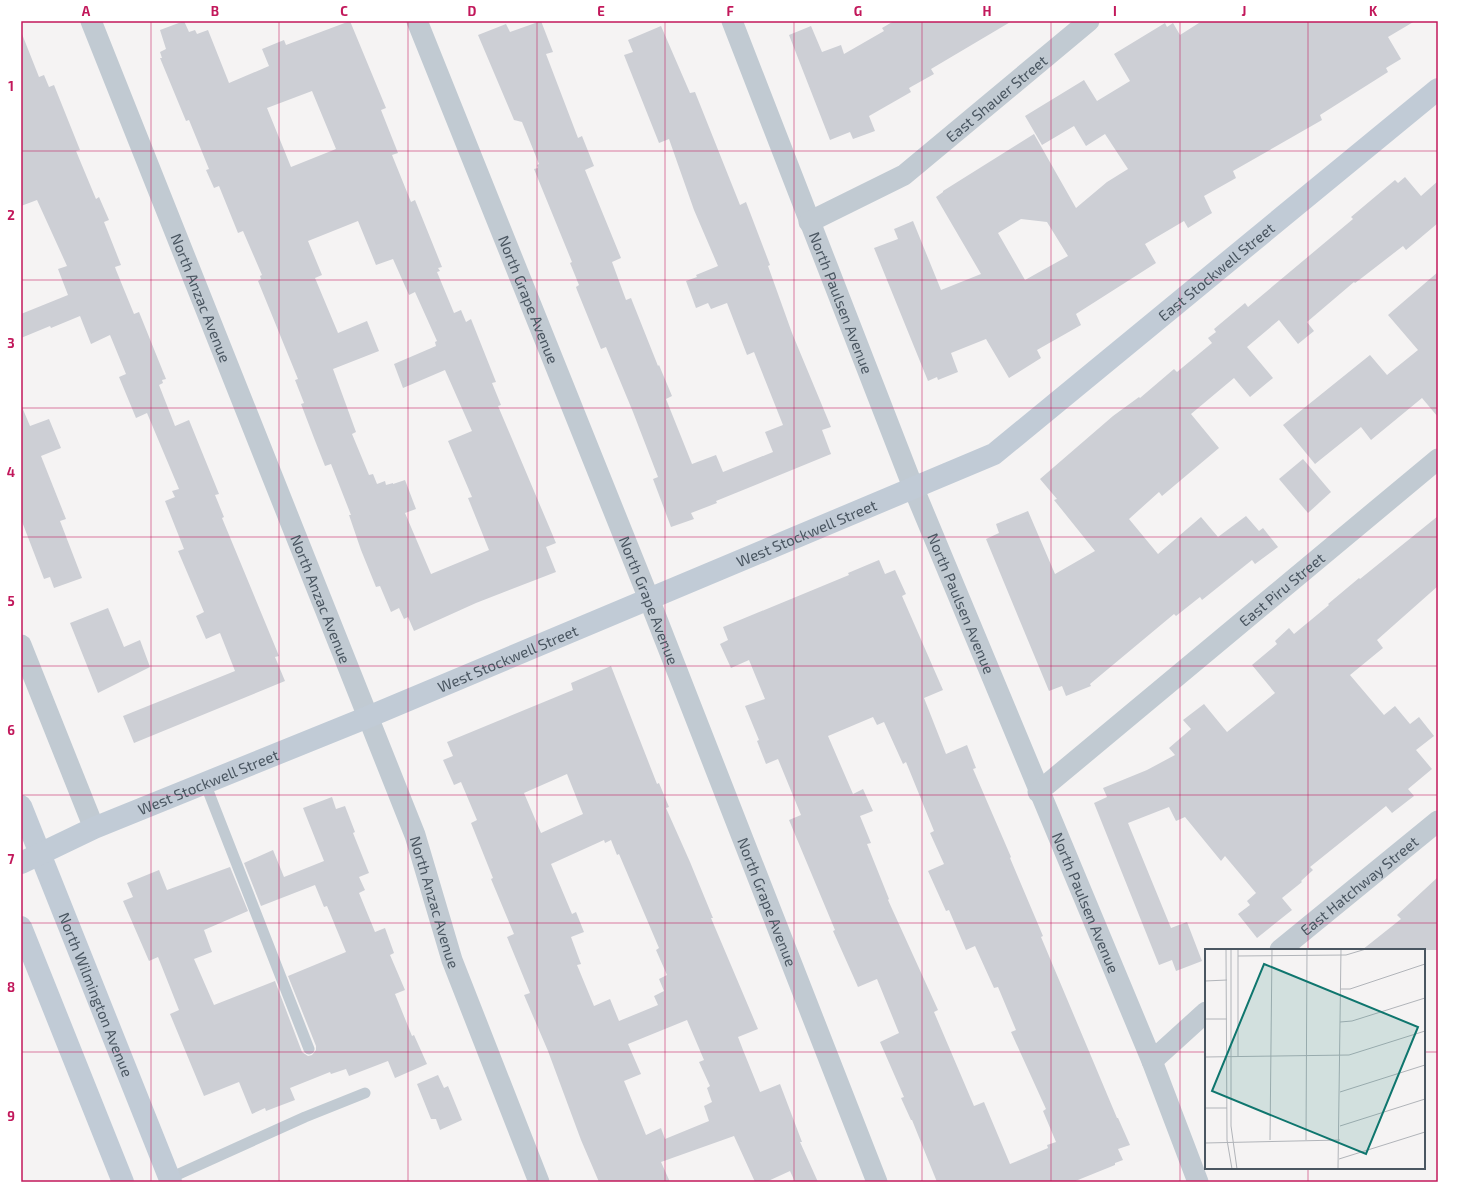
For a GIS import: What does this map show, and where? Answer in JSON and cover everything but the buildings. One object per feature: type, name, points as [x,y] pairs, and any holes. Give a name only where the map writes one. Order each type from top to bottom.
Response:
[{"type":"street","name":"North Anzac Avenue","points":[[91,21],[415,835],[452,960],[539,1182]]},
{"type":"street","name":"North Grape Avenue","points":[[417,21],[648,599],[878,1182]]},
{"type":"street","name":"North Paulsen Avenue","points":[[732,21],[913,487],[1038,792],[1152,1061],[1193,1181]]},
{"type":"street","name":"East Shauer Street","points":[[809,222],[904,176],[1088,21]]},
{"type":"street","name":"East Stockwell Street","points":[[994,454],[1438,89]]},
{"type":"street","name":"West Stockwell Street","points":[[21,863],[94,828],[368,717],[994,454]]},
{"type":"street","name":"East Piru Street","points":[[1038,792],[1438,459]]},
{"type":"street","points":[[21,645],[94,828]]},
{"type":"street","name":"North Wilmington Avenue","points":[[21,806],[171,1180]]},
{"type":"street","name":"East Hatchway Street","points":[[1281,949],[1438,821]]},
{"type":"street","points":[[21,927],[123,1182]]},
{"type":"street","points":[[1152,1061],[1205,1013]]},
{"type":"lane","points":[[205,783],[308,1049]]},
{"type":"lane","points":[[171,1180],[305,1117],[365,1093]]}]
